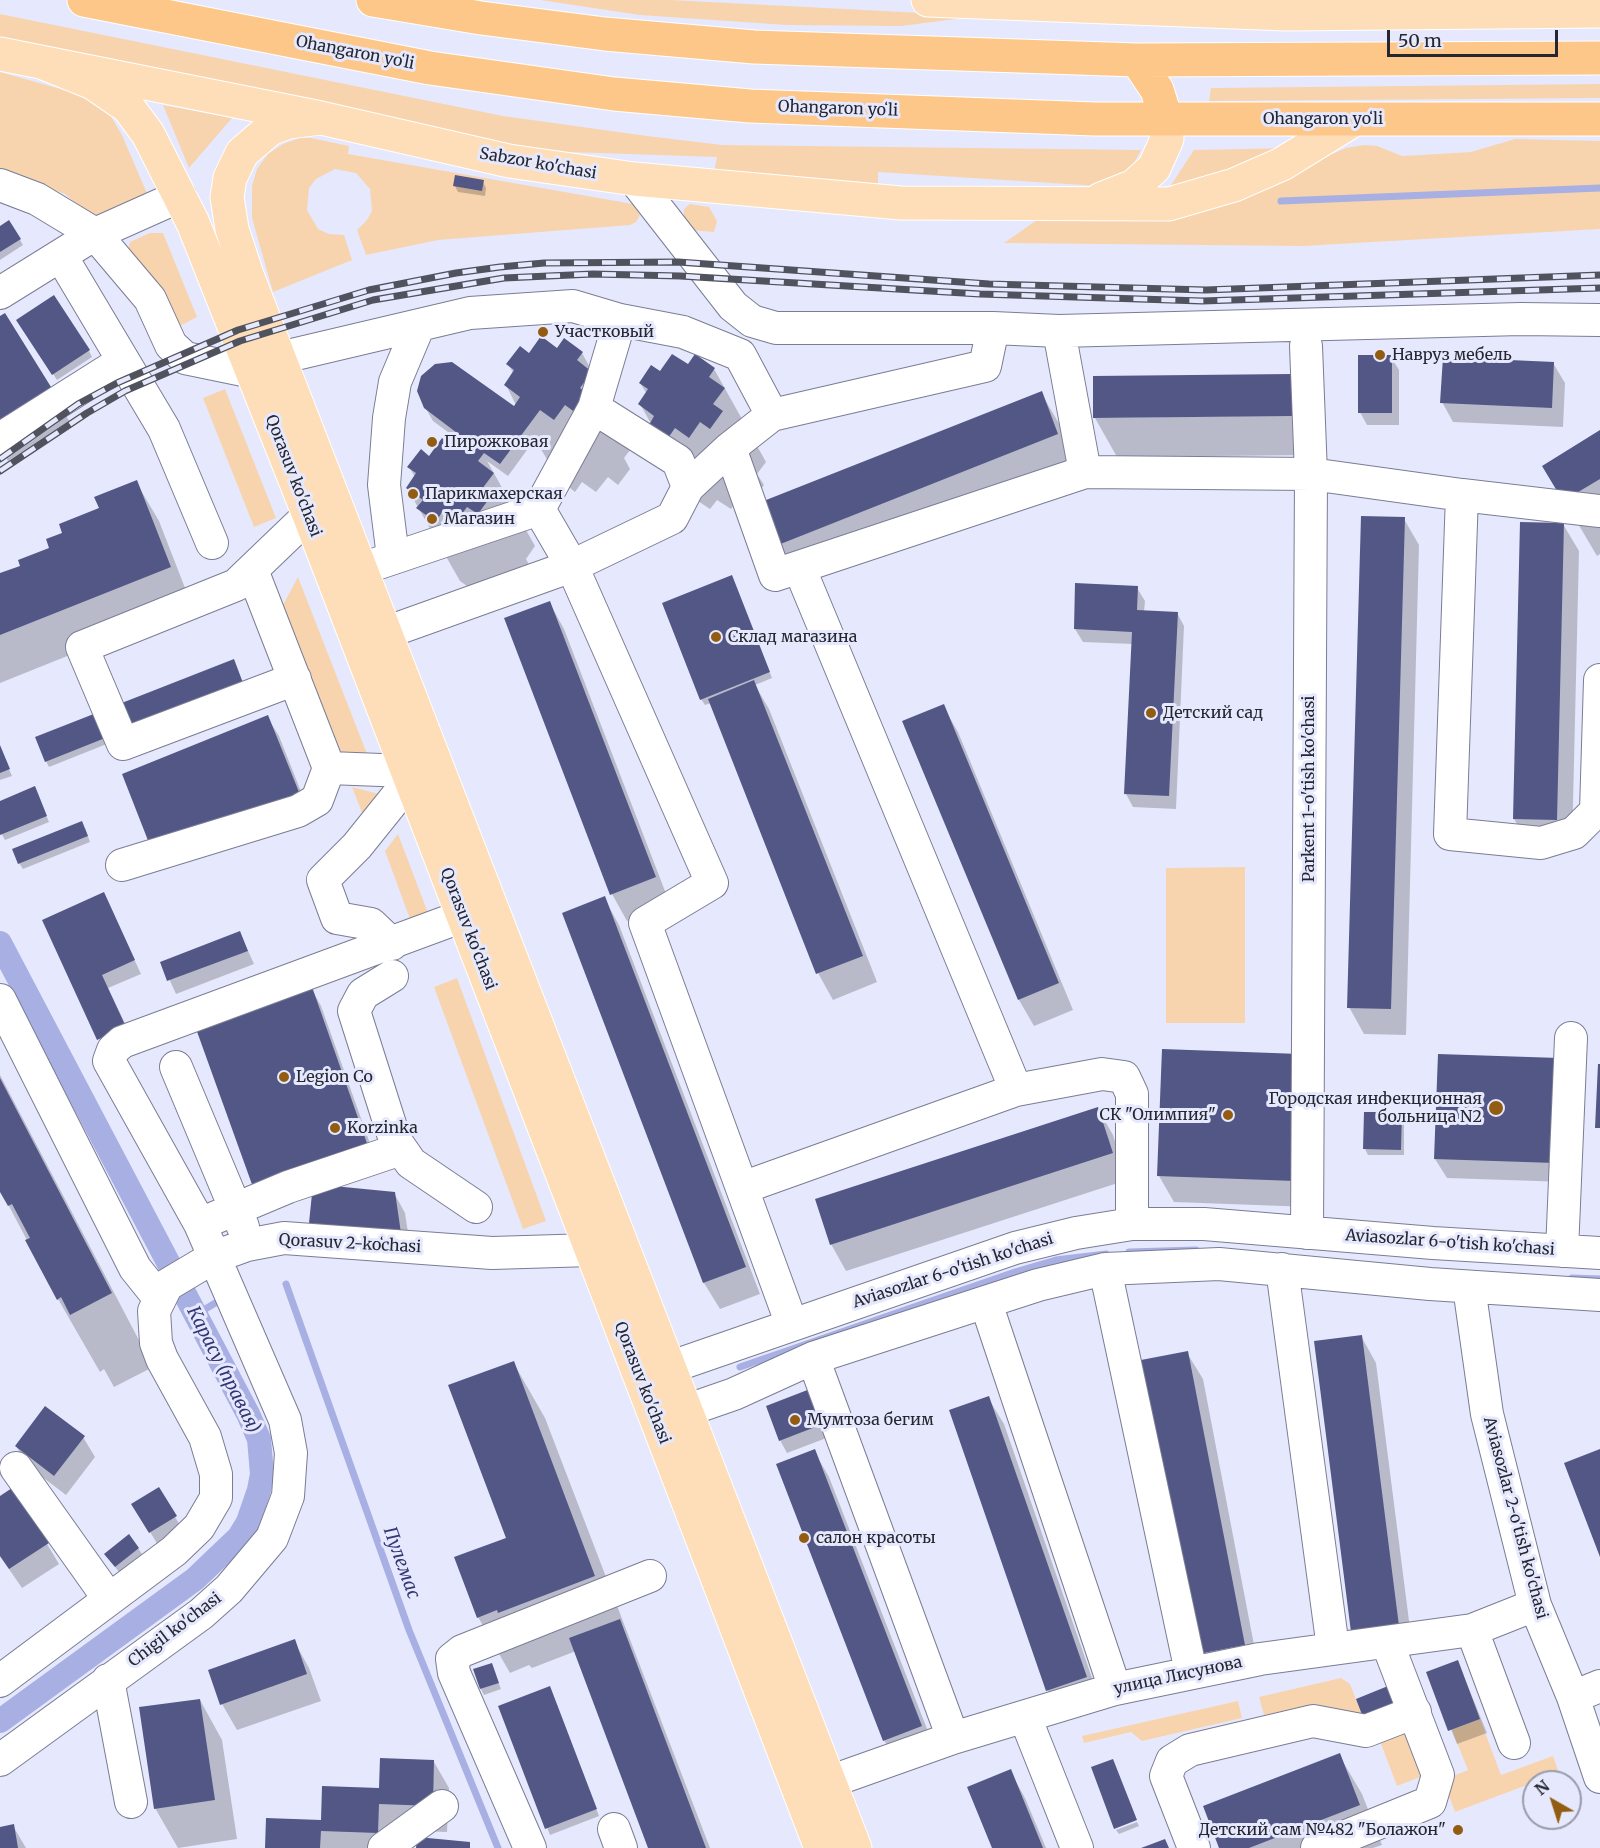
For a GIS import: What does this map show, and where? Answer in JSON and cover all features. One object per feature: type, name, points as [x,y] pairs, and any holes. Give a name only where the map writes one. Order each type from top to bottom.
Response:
[{"type":"highway","name":"Ohangaron yoʻli","points":[[84,0],[418,66],[614,94],[750,106],[1167,119],[1600,119]]},
{"type":"highway","points":[[373,0],[406,3],[575,31],[704,44],[1137,60],[1600,58]]},
{"type":"highway","points":[[1137,60],[1157,90],[1167,119]]},
{"type":"main road","points":[[928,0],[1600,11]]},
{"type":"main road","name":"Sabzor ko'chasi","points":[[0,54],[321,118],[509,161],[634,179],[901,203],[1169,204],[1214,192],[1282,164],[1355,119]]},
{"type":"main road","name":"Qorasuv ko'chasi","points":[[46,64],[93,83],[128,107],[148,134],[266,365],[361,570],[671,1416],[821,1848]]},
{"type":"main road","name":"Qorasuv ko'chasi","points":[[321,118],[288,122],[270,129],[254,140],[237,161],[228,188],[227,206],[266,365],[309,515],[591,1250],[655,1372]]},
{"type":"main road","points":[[1085,205],[1126,189],[1147,176],[1164,149],[1167,119]]},
{"type":"main road","name":"Qorasuv ko'chasi","points":[[671,1416],[829,1782],[855,1848]]},
{"type":"street","points":[[634,179],[733,306],[752,321],[776,328],[993,328],[1059,332],[1521,319],[1600,320]]},
{"type":"street","points":[[0,185],[38,199],[95,234],[150,299],[171,345],[185,358],[266,365],[470,313],[573,306],[620,320],[683,332],[741,356],[772,415]]},
{"type":"street","points":[[0,293],[95,234],[180,196]]},
{"type":"street","points":[[60,256],[164,429],[212,543]]},
{"type":"street","points":[[361,570],[393,557],[540,509],[594,408],[620,320]]},
{"type":"street","points":[[393,557],[384,485],[389,418],[395,382],[419,325]]},
{"type":"street","points":[[385,633],[572,566],[672,518],[688,487],[730,448],[772,415],[985,366],[993,328]]},
{"type":"street","points":[[1059,332],[1085,471]]},
{"type":"street","name":"Parkent 1-o'tish ko'chasi","points":[[1306,346],[1311,474],[1307,1233]]},
{"type":"street","points":[[0,439],[123,361]]},
{"type":"street","points":[[594,408],[678,461],[688,487]]},
{"type":"street","points":[[730,448],[775,575],[1085,471],[1311,474],[1600,511]]},
{"type":"street","points":[[1462,495],[1450,834],[1541,843],[1574,833],[1598,811],[1600,680]]},
{"type":"street","points":[[540,509],[572,566],[712,882],[645,923],[792,1325]]},
{"type":"street","points":[[296,679],[123,744],[82,647],[236,585],[309,515]]},
{"type":"street","points":[[799,567],[1016,1090]]},
{"type":"street","points":[[122,865],[298,811],[317,800],[329,768],[252,570]]},
{"type":"street","points":[[329,768],[409,776]]},
{"type":"street","points":[[409,776],[357,846],[323,880],[337,918],[371,924],[393,944],[463,916]]},
{"type":"street","name":"Chigil ko'chasi","points":[[0,1760],[201,1614],[229,1589],[272,1538],[285,1508],[291,1469],[285,1420],[205,1262],[200,1224],[109,1061],[112,1050],[122,1042],[393,944]]},
{"type":"street","points":[[392,976],[363,994],[354,1011],[395,1140],[411,1163],[476,1207]]},
{"type":"street","points":[[0,1000],[135,1268],[163,1291],[153,1319],[156,1342],[162,1359],[205,1437],[216,1474],[216,1498],[199,1527],[174,1551],[0,1681]]},
{"type":"street","points":[[1562,1251],[1571,1038]]},
{"type":"street","points":[[176,1067],[251,1244]]},
{"type":"street","points":[[742,1188],[1016,1090],[1102,1074],[1124,1077],[1132,1094],[1132,1224]]},
{"type":"street","points":[[200,1224],[234,1208],[401,1149]]},
{"type":"street","name":"Aviasozlar 6-o'tish ko'chasi","points":[[655,1372],[1015,1248],[1076,1233],[1132,1224],[1204,1224],[1307,1233],[1431,1264],[1469,1287],[1600,1294]]},
{"type":"street","name":"Qorasuv 2-koʻchasi","points":[[163,1291],[205,1262],[251,1244],[284,1238],[492,1252],[591,1250]]},
{"type":"street","name":"Aviasozlar 6-o'tish ko'chasi","points":[[671,1416],[734,1394],[813,1358],[1038,1285],[1105,1269],[1197,1263],[1282,1269],[1431,1264],[1562,1251],[1600,1253]]},
{"type":"street","points":[[1105,1269],[1191,1672]]},
{"type":"street","points":[[1282,1269],[1333,1648]]},
{"type":"street","name":"Aviasozlar 2-o'tish ko'chasi","points":[[1469,1287],[1487,1414],[1535,1605],[1586,1691],[1600,1777]]},
{"type":"street","points":[[986,1303],[1115,1689]]},
{"type":"street","points":[[813,1358],[953,1738]]},
{"type":"street","points":[[16,1468],[110,1599]]},
{"type":"street","points":[[530,1848],[454,1672],[452,1659],[462,1651],[650,1576]]},
{"type":"street","name":"улица Лисунова","points":[[829,1782],[953,1738],[1115,1689],[1191,1672],[1333,1648],[1473,1630],[1535,1605]]},
{"type":"street","points":[[1473,1630],[1514,1743]]},
{"type":"street","points":[[1317,1848],[1431,1802],[1438,1775],[1387,1642]]},
{"type":"street","points":[[108,1680],[131,1802]]},
{"type":"street","points":[[1194,1848],[1166,1776],[1172,1761],[1190,1750],[1313,1721],[1366,1731],[1415,1712]]},
{"type":"street","points":[[1025,1717],[1077,1848]]},
{"type":"street","points":[[384,1848],[442,1806]]},
{"type":"shaded area","points":[[540,0],[671,0],[980,16],[901,26],[787,25],[640,15]]},
{"type":"shaded area","points":[[0,14],[503,116],[722,145],[1141,150],[1134,163],[1123,173],[1099,186],[878,172],[878,190],[713,177],[717,157],[539,151],[47,49],[0,38]]},
{"type":"shaded area","points":[[0,72],[82,95],[97,103],[110,115],[122,135],[149,198],[99,223],[65,194],[0,170]]},
{"type":"shaded area","points":[[1600,84],[1600,98],[1209,101],[1211,88]]},
{"type":"shaded area","points":[[163,105],[232,118],[189,168]]},
{"type":"shaded area","points":[[300,138],[349,146],[348,154],[633,204],[640,215],[636,222],[630,225],[438,240],[366,255],[357,230],[372,211],[370,189],[356,173],[335,169],[316,179],[309,188],[307,210],[318,229],[329,234],[344,235],[352,260],[273,292],[252,218],[252,186],[257,169],[268,154],[283,144]]},
{"type":"shaded area","points":[[1515,139],[1600,141],[1600,229],[1303,246],[1004,243],[1037,220],[1166,220],[1222,202],[1346,148],[1364,145],[1377,146],[1402,156],[1421,155],[1471,152]]},
{"type":"shaded area","points":[[1293,148],[1167,191],[1194,150]]},
{"type":"shaded area","points":[[690,204],[709,207],[717,221],[714,232],[690,230],[684,216],[684,209]]},
{"type":"shaded area","points":[[150,233],[163,233],[197,317],[176,328],[127,253],[130,242]]},
{"type":"shaded area","points":[[225,389],[276,518],[254,527],[203,398]]},
{"type":"shaded area","points":[[298,577],[369,759],[342,755],[283,605]]},
{"type":"shaded area","points":[[352,787],[383,795],[364,818]]},
{"type":"shaded area","points":[[398,834],[428,913],[410,919],[385,851]]},
{"type":"shaded area","points":[[1245,867],[1245,1023],[1166,1023],[1166,868]]},
{"type":"shaded area","points":[[457,978],[546,1221],[523,1229],[434,987]]},
{"type":"shaded area","points":[[1341,1678],[1350,1684],[1364,1720],[1315,1704],[1264,1715],[1259,1697]]},
{"type":"shaded area","points":[[1238,1701],[1242,1718],[1142,1741],[1131,1732],[1084,1743],[1082,1736]]},
{"type":"shaded area","points":[[1480,1719],[1501,1775],[1553,1756],[1558,1770],[1522,1770],[1522,1787],[1455,1812],[1443,1780],[1468,1770],[1452,1730]]},
{"type":"shaded area","points":[[1406,1731],[1423,1776],[1397,1786],[1380,1741]]},
{"type":"building","points":[[455,175],[484,180],[482,191],[453,186]]},
{"type":"building","points":[[9,220],[21,239],[0,252],[0,226]]},
{"type":"building","points":[[54,295],[90,350],[52,375],[16,320]]},
{"type":"building","points":[[5,313],[56,395],[0,430],[0,316]]},
{"type":"building","points":[[541,336],[557,348],[564,338],[583,352],[577,360],[592,372],[580,388],[589,395],[576,413],[565,405],[554,420],[540,410],[500,464],[484,453],[478,461],[494,473],[482,489],[491,496],[478,514],[467,507],[456,522],[442,512],[436,522],[416,508],[423,500],[406,488],[416,473],[407,467],[421,449],[429,456],[442,438],[458,449],[465,439],[424,408],[417,391],[421,376],[435,364],[452,362],[514,406],[520,397],[504,385],[514,370],[506,364],[520,346],[529,353]]},
{"type":"building","points":[[672,354],[688,364],[695,354],[715,368],[709,377],[725,388],[713,404],[723,411],[710,429],[700,422],[689,438],[675,428],[668,438],[649,425],[654,416],[638,404],[648,389],[639,383],[651,365],[660,371]]},
{"type":"building","points":[[1358,355],[1392,355],[1392,413],[1358,413]]},
{"type":"building","points":[[1443,357],[1554,362],[1552,408],[1440,403]]},
{"type":"building","points":[[1292,374],[1293,416],[1093,418],[1093,376]]},
{"type":"building","points":[[1042,391],[1058,434],[778,545],[761,502]]},
{"type":"building","points":[[1600,430],[1600,479],[1563,501],[1542,466]]},
{"type":"building","points":[[137,480],[171,567],[0,635],[0,573],[20,566],[18,560],[49,548],[46,539],[62,533],[59,524],[99,508],[94,497]]},
{"type":"building","points":[[1361,516],[1405,517],[1391,1009],[1347,1008]]},
{"type":"building","points":[[1520,522],[1564,523],[1557,820],[1513,819]]},
{"type":"building","name":"Склад магазина","points":[[732,575],[770,672],[700,700],[662,603]]},
{"type":"building","name":"Детский сад","points":[[1075,583],[1138,586],[1137,610],[1178,612],[1169,796],[1124,794],[1132,632],[1074,629]]},
{"type":"building","points":[[550,601],[656,877],[610,895],[504,618]]},
{"type":"building","points":[[234,659],[243,683],[45,762],[35,737]]},
{"type":"building","points":[[754,680],[863,956],[816,974],[708,699]]},
{"type":"building","points":[[944,704],[1059,983],[1018,1000],[902,721]]},
{"type":"building","points":[[268,715],[303,802],[149,843],[122,774]]},
{"type":"building","points":[[0,745],[10,769],[0,773]]},
{"type":"building","points":[[35,786],[47,816],[0,835],[0,801]]},
{"type":"building","points":[[82,821],[88,836],[18,864],[12,849]]},
{"type":"building","points":[[104,892],[135,960],[102,975],[126,1027],[97,1040],[42,920]]},
{"type":"building","points":[[605,896],[746,1267],[703,1283],[562,913]]},
{"type":"building","points":[[240,931],[248,951],[167,981],[160,962]]},
{"type":"building","points":[[311,984],[369,1149],[254,1190],[195,1026]]},
{"type":"building","name":"СК \"Олимпия\"","points":[[1162,1049],[1300,1054],[1295,1181],[1157,1176]]},
{"type":"building","name":"Городская инфекционная больница N2","points":[[1438,1054],[1559,1058],[1555,1163],[1434,1159]]},
{"type":"building","points":[[1598,1064],[1600,1064],[1600,1128],[1595,1128]]},
{"type":"building","points":[[0,1078],[112,1293],[70,1315],[61,1297],[57,1300],[25,1240],[30,1238],[12,1204],[8,1206],[0,1192]]},
{"type":"building","points":[[1098,1107],[1113,1153],[830,1245],[815,1199]]},
{"type":"building","points":[[1364,1112],[1402,1112],[1401,1150],[1363,1149]]},
{"type":"building","points":[[313,1184],[395,1192],[401,1233],[309,1223]]},
{"type":"building","points":[[1362,1335],[1399,1626],[1351,1632],[1314,1341]]},
{"type":"building","points":[[1188,1351],[1245,1645],[1198,1654],[1141,1360]]},
{"type":"building","points":[[514,1361],[595,1576],[498,1613],[497,1610],[477,1618],[454,1557],[506,1538],[448,1385]]},
{"type":"building","points":[[810,1389],[823,1424],[779,1441],[766,1406]]},
{"type":"building","points":[[989,1396],[1087,1677],[1046,1691],[949,1410]]},
{"type":"building","points":[[45,1406],[85,1436],[54,1476],[15,1446]]},
{"type":"building","points":[[815,1449],[922,1726],[883,1741],[776,1464]]},
{"type":"building","points":[[1600,1449],[1600,1557],[1564,1463]]},
{"type":"building","points":[[159,1487],[177,1516],[149,1533],[131,1504]]},
{"type":"building","points":[[12,1488],[49,1543],[9,1569],[0,1556],[0,1496]]},
{"type":"building","points":[[129,1534],[139,1548],[115,1567],[104,1554]]},
{"type":"building","points":[[620,1619],[706,1848],[648,1848],[569,1638]]},
{"type":"building","points":[[295,1639],[307,1674],[220,1705],[208,1670]]},
{"type":"building","points":[[1458,1660],[1480,1719],[1448,1731],[1426,1672]]},
{"type":"building","points":[[492,1663],[499,1683],[480,1689],[473,1669]]},
{"type":"building","points":[[550,1686],[597,1809],[545,1829],[498,1706]]},
{"type":"building","points":[[1388,1686],[1396,1708],[1364,1720],[1356,1699]]},
{"type":"building","points":[[200,1699],[215,1800],[154,1809],[139,1707]]},
{"type":"building","points":[[1340,1753],[1360,1805],[1249,1848],[1219,1848],[1203,1806]]},
{"type":"building","points":[[380,1758],[434,1760],[433,1806],[379,1804],[378,1833],[321,1831],[320,1848],[265,1848],[266,1818],[321,1820],[322,1786],[379,1788]]},
{"type":"building","points":[[1113,1759],[1137,1820],[1114,1829],[1091,1767]]},
{"type":"building","points":[[1011,1769],[1043,1848],[992,1848],[967,1787]]},
{"type":"building","points":[[14,1824],[18,1848],[0,1848],[0,1827]]},
{"type":"building","points":[[417,1837],[470,1842],[470,1848],[416,1848]]},
{"type":"building","points":[[1165,1839],[1169,1848],[1141,1848]]},
{"type":"waterway","points":[[1281,201],[1600,188]]},
{"type":"waterway","name":"Карасу (правая)","points":[[0,943],[248,1414],[259,1439],[262,1474],[248,1522],[239,1537],[195,1579],[0,1721]]},
{"type":"waterway","points":[[1129,1252],[1196,1250]]},
{"type":"waterway","points":[[740,1367],[1015,1272],[1056,1260],[1106,1254]]},
{"type":"waterway","points":[[1572,1278],[1600,1279]]},
{"type":"waterway","name":"Пулемас","points":[[286,1284],[409,1630],[498,1848]]},
{"type":"waterway","name":"Пулемас","points":[[197,1314],[217,1302]]},
{"type":"railway","points":[[0,459],[78,404],[117,383],[238,330],[369,290],[500,267],[544,263],[678,262],[989,284],[1206,290],[1600,275]]},
{"type":"railway","points":[[0,471],[87,413],[125,391],[240,341],[373,300],[504,278],[593,274],[680,276],[980,294],[1202,301],[1600,288]]},
{"type":"place","name":"Участковый","points":[[543,332]]},
{"type":"place","name":"Навруз мебель","points":[[1380,355]]},
{"type":"place","name":"Пирожковая","points":[[432,442]]},
{"type":"place","name":"Парикмахерская","points":[[413,494]]},
{"type":"place","name":"Магазин","points":[[432,519]]},
{"type":"place","name":"Склад магазина","points":[[716,637]]},
{"type":"place","name":"Детский сад","points":[[1151,713]]},
{"type":"place","name":"Legion Co","points":[[284,1077]]},
{"type":"place","name":"Городская инфекционная больница N2","points":[[1496,1108]]},
{"type":"place","name":"СК \"Олимпия\"","points":[[1228,1115]]},
{"type":"place","name":"Korzinka","points":[[335,1128]]},
{"type":"place","name":"Мумтоза бегим","points":[[795,1420]]},
{"type":"place","name":"салон красоты","points":[[804,1538]]},
{"type":"place","name":"Детский сам №482 \"Болажон\"","points":[[1458,1830]]}]
